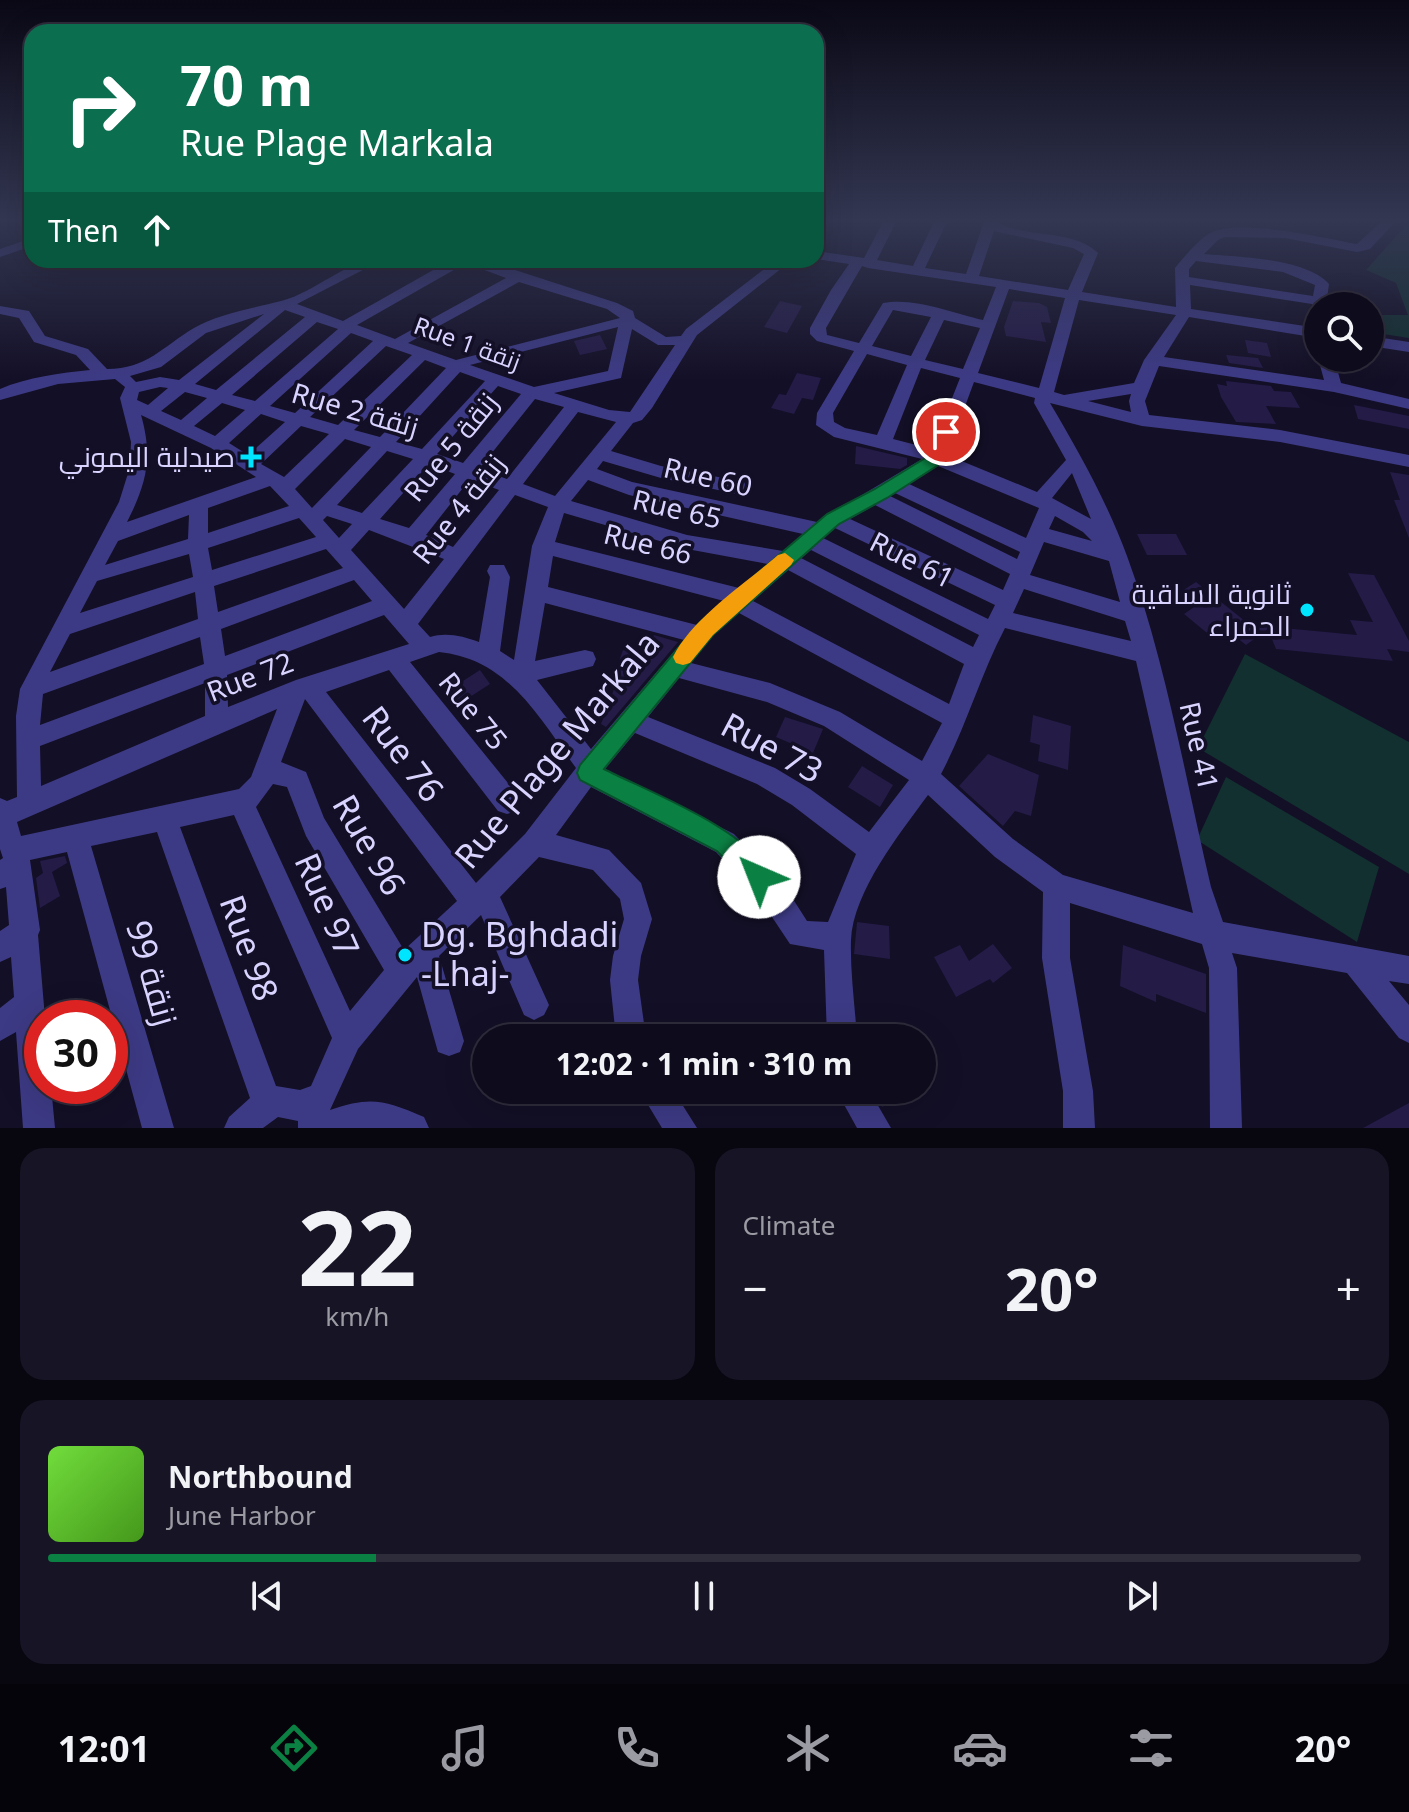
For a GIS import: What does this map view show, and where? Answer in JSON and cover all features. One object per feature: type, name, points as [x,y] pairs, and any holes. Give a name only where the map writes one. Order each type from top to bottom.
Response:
[{"type":"street","points":[[0,395],[30,386],[127,390],[179,385],[285,305],[346,275]]},
{"type":"street","points":[[217,444],[349,327],[350,322],[434,275]]},
{"type":"street","points":[[511,275],[622,310],[628,320],[663,342],[683,340]]},
{"type":"street","points":[[585,659],[522,677],[542,546],[558,505],[662,380],[683,340],[766,275]]},
{"type":"street","points":[[852,275],[838,290],[817,330],[819,336],[825,339],[1142,420],[1280,436],[1409,461]]},
{"type":"street","points":[[939,275],[1304,331]]},
{"type":"street","points":[[971,280],[973,275]]},
{"type":"street","points":[[1046,396],[1081,275]]},
{"type":"street","points":[[1142,420],[1137,401],[1152,360],[1184,314],[1182,275]]},
{"type":"street","points":[[1310,275],[1322,281],[1321,292]]},
{"type":"street","points":[[250,464],[358,362],[390,341],[518,277]]},
{"type":"street","points":[[1182,280],[1304,301]]},
{"type":"street","points":[[937,458],[1004,285]]},
{"type":"street","points":[[127,390],[155,364],[201,330],[273,306],[285,305]]},
{"type":"street","name":"Rue 1 زنقة","points":[[285,305],[495,380],[632,418]]},
{"type":"street","points":[[987,325],[888,306],[823,418],[825,425],[840,433],[937,458],[1045,503],[1090,527],[1117,556]]},
{"type":"street","points":[[0,310],[24,314],[39,339],[82,352],[127,390],[278,483],[313,511],[334,546],[425,647]]},
{"type":"street","points":[[883,442],[916,360],[939,315]]},
{"type":"street","points":[[183,427],[315,316]]},
{"type":"street","points":[[313,511],[382,446],[457,366],[467,360],[628,320]]},
{"type":"street","points":[[532,392],[615,374],[628,320]]},
{"type":"street","points":[[251,331],[358,362]]},
{"type":"street","points":[[1384,343],[1409,347]]},
{"type":"street","points":[[109,536],[199,503],[278,483],[341,434],[422,354]]},
{"type":"street","points":[[1152,360],[1334,387],[1409,404]]},
{"type":"street","points":[[1330,372],[1334,387]]},
{"type":"street","points":[[61,628],[204,582],[334,546],[368,521],[495,380]]},
{"type":"street","name":"Rue 2 زنقة","points":[[127,390],[160,382],[179,385],[427,457],[558,505]]},
{"type":"street","points":[[1066,399],[1142,387]]},
{"type":"street","points":[[29,803],[31,689],[131,495],[139,467],[140,442],[127,390]]},
{"type":"street","name":"Rue 5 زنقة","points":[[413,537],[532,392]]},
{"type":"street","name":"Rue 41","points":[[1046,396],[1042,403],[1076,462],[1117,556],[1144,654],[1210,933],[1223,968],[1226,1128]]},
{"type":"street","name":"Rue 4 زنقة","points":[[405,624],[575,404]]},
{"type":"street","points":[[599,454],[661,472],[737,487]]},
{"type":"street","name":"Rue Plage Markala","points":[[320,1119],[347,1038],[423,949],[480,898],[534,843],[589,770],[701,635],[738,599],[820,530],[937,458]]},
{"type":"street","points":[[841,1024],[837,937],[851,894],[872,850],[926,777],[956,719],[977,660],[1019,574],[1045,503],[1067,467],[1076,462]]},
{"type":"street","name":"Rue 60","points":[[585,472],[629,488],[820,530]]},
{"type":"street","points":[[895,485],[1033,540],[1117,556]]},
{"type":"street","points":[[875,497],[1019,574],[1133,615]]},
{"type":"street","points":[[199,503],[198,544],[216,670],[217,722]]},
{"type":"street","name":"Rue 65","points":[[558,505],[687,542],[785,559],[977,660]]},
{"type":"street","points":[[90,573],[105,573],[291,514],[313,511],[368,521],[457,557]]},
{"type":"street","points":[[820,530],[999,617],[1144,654]]},
{"type":"street","name":"Rue 61","points":[[820,530],[999,617]]},
{"type":"street","name":"Rue 66","points":[[542,546],[738,599],[956,719]]},
{"type":"street","points":[[31,689],[356,571]]},
{"type":"street","points":[[488,655],[500,577],[497,571]]},
{"type":"street","points":[[535,592],[701,635]]},
{"type":"street","points":[[28,740],[386,605]]},
{"type":"street","name":"Rue 72","points":[[1,813],[302,688],[425,647],[451,643],[488,655],[522,677],[589,770]]},
{"type":"street","name":"Rue 75","points":[[392,657],[507,802]]},
{"type":"street","points":[[675,668],[770,693],[832,719],[926,777],[1004,848],[1056,886],[1210,933],[1409,970]]},
{"type":"street","points":[[11,863],[76,839],[241,802],[257,790],[302,688]]},
{"type":"street","name":"Rue 76","points":[[302,688],[480,898],[534,1005]]},
{"type":"street","name":"Rue 73","points":[[632,721],[766,776],[801,797],[872,850]]},
{"type":"street","points":[[589,770],[725,843],[774,895],[800,934],[837,937]]},
{"type":"street","name":"Rue 96","points":[[265,772],[285,774],[297,780],[315,827],[401,972]]},
{"type":"street","name":"Rue 97","points":[[241,802],[347,1038]]},
{"type":"street","points":[[1,813],[26,930],[28,1000]]},
{"type":"street","name":"Rue 98","points":[[164,817],[267,1103]]},
{"type":"street","name":"زنقة 99","points":[[76,839],[158,1128]]},
{"type":"street","points":[[534,843],[600,859],[633,893],[638,919],[627,956],[624,980],[629,1024]]},
{"type":"street","points":[[1056,886],[1056,958],[1078,1091],[1079,1128]]},
{"type":"street","points":[[0,948],[26,930]]},
{"type":"street","points":[[423,949],[449,1041]]},
{"type":"street","points":[[1354,960],[1409,1028]]},
{"type":"street","points":[[0,1026],[24,1008]]},
{"type":"street","points":[[240,1128],[267,1103],[278,1101],[320,1119],[367,1114],[413,1128]]},
{"type":"street","points":[[664,1104],[681,1128]]},
{"type":"street","points":[[860,1104],[875,1128]]},
{"type":"green space","points":[[1377,275],[1409,275],[1409,338],[1384,334],[1384,315],[1408,315],[1396,283]]},
{"type":"green space","points":[[1245,654],[1409,742],[1409,874],[1198,748]]},
{"type":"green space","points":[[1226,777],[1379,867],[1357,942],[1197,840]]},
{"type":"building","points":[[780,301],[802,306],[787,333],[764,327]]},
{"type":"building","points":[[1013,301],[1039,303],[1047,307],[1051,323],[1041,322],[1046,342],[1006,336],[1004,327]]},
{"type":"building","points":[[600,335],[607,349],[580,355],[574,341]]},
{"type":"building","points":[[1245,340],[1267,343],[1271,357],[1248,353]]},
{"type":"building","points":[[1226,355],[1258,358],[1263,368],[1229,363]]},
{"type":"building","points":[[797,373],[821,378],[813,400],[802,398],[794,414],[771,408],[779,394],[786,395]]},
{"type":"building","points":[[1226,381],[1271,386],[1274,391],[1291,392],[1300,408],[1266,406],[1276,424],[1236,422],[1217,384],[1227,386]]},
{"type":"building","points":[[1354,405],[1409,416],[1409,429],[1358,419]]},
{"type":"building","points":[[856,446],[907,458],[907,465],[900,469],[855,464]]},
{"type":"building","points":[[1390,472],[1409,475],[1409,538],[1394,500],[1400,500]]},
{"type":"building","points":[[1137,534],[1176,534],[1187,555],[1147,555]]},
{"type":"building","points":[[1348,573],[1374,575],[1409,641],[1409,652],[1387,649],[1393,661],[1276,649],[1268,629],[1246,645],[1220,624],[1207,633],[1184,614],[1194,607],[1177,594],[1196,582],[1250,625],[1357,635],[1350,620],[1373,622]]},
{"type":"building","points":[[654,635],[678,642],[606,727],[601,724],[617,681],[613,678],[623,650],[644,655]]},
{"type":"building","points":[[480,670],[490,684],[459,704],[449,690]]},
{"type":"building","points":[[1033,715],[1071,726],[1068,770],[1038,761],[1040,745],[1030,742]]},
{"type":"building","points":[[785,717],[823,729],[813,753],[776,737]]},
{"type":"building","points":[[988,754],[1039,775],[1031,816],[1015,811],[1003,826],[959,786]]},
{"type":"building","points":[[862,766],[893,785],[880,807],[848,787]]},
{"type":"building","points":[[65,856],[67,863],[52,872],[60,896],[40,908],[36,878],[43,873],[40,861]]},
{"type":"building","points":[[857,922],[889,926],[890,959],[854,954]]},
{"type":"building","points":[[993,944],[1012,968],[993,983],[990,979],[956,997],[934,957],[960,945],[969,961]]},
{"type":"building","points":[[1123,945],[1206,974],[1206,1013],[1156,994],[1156,1002],[1120,986]]},
{"type":"building","points":[[1409,1103],[1409,1128],[1363,1128]]},
{"type":"slow traffic","points":[[683,657],[735,601],[785,560]]},
{"type":"place","name":"صيدلية اليموني","points":[[251,457]]},
{"type":"place","name":"ثانوية الساقية الحمراء","points":[[1307,610]]},
{"type":"place","name":"Dg. Bghdadi -Lhaj-","points":[[405,955]]},
{"type":"route","points":[[759,877],[725,843],[588,773],[656,687],[706,629],[735,601],[833,519],[937,458],[946,432]]}]
